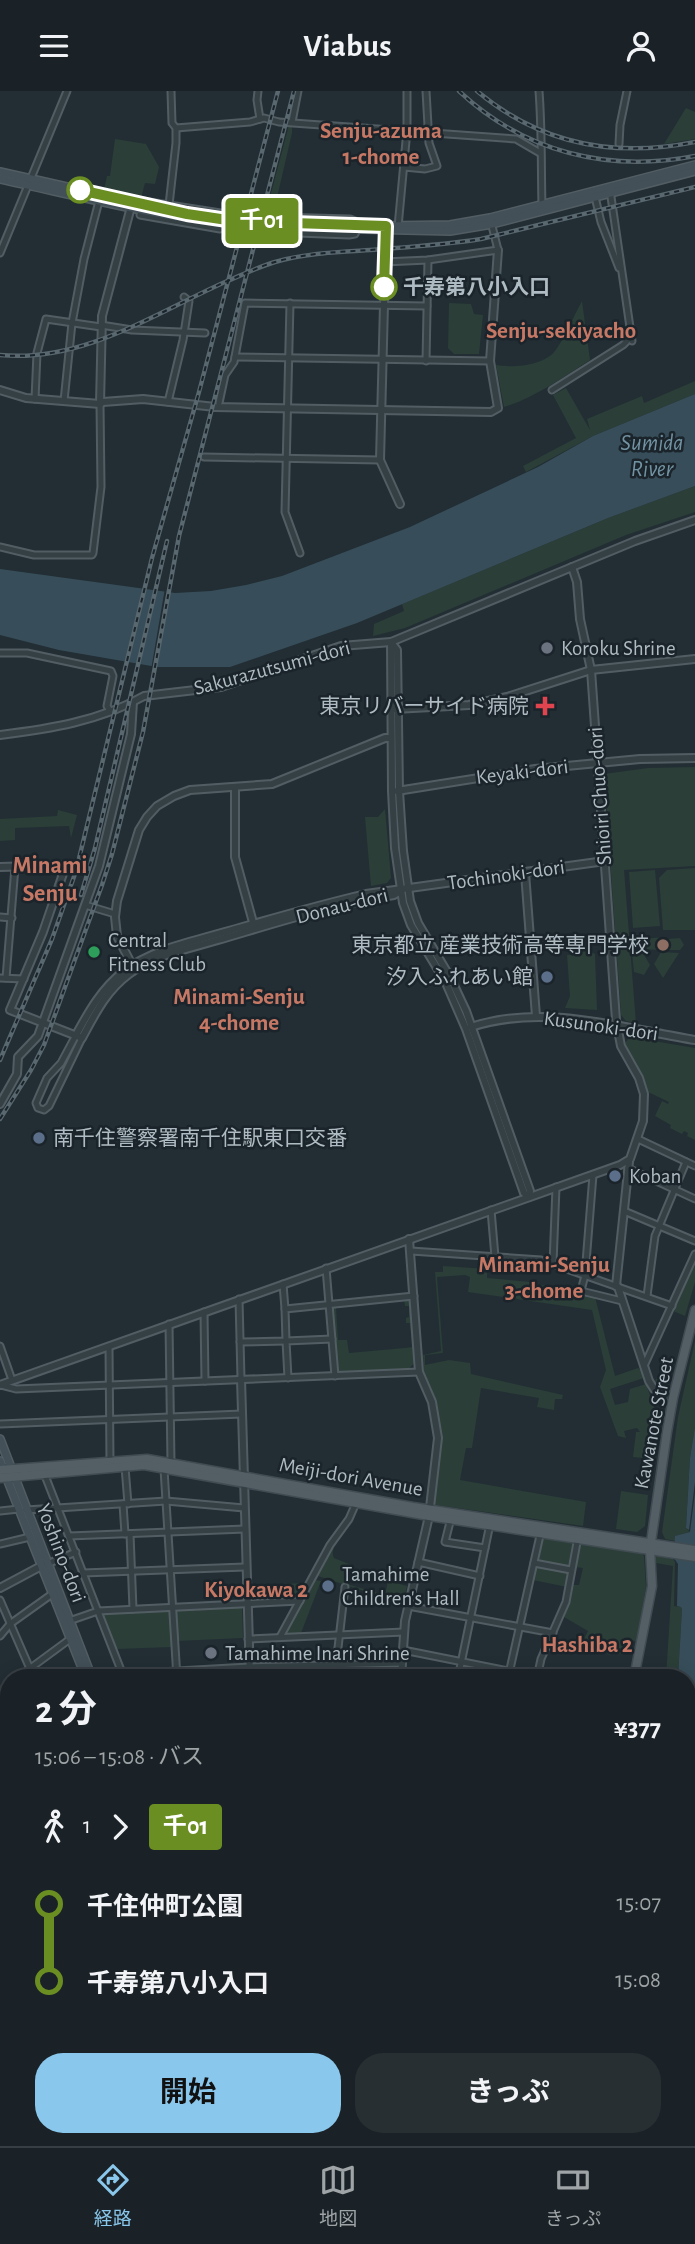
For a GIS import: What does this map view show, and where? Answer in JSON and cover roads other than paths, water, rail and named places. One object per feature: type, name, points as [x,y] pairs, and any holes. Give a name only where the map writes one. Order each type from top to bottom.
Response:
[{"type":"main road","points":[[0,179],[29,182],[141,207],[234,221],[398,229],[491,221],[695,168]]},
{"type":"main road","points":[[0,172],[99,201],[132,205]]},
{"type":"main road","points":[[542,208],[595,197],[610,190]]},
{"type":"main road","name":"Kawanote Street","points":[[636,1669],[652,1587],[650,1546],[673,1398],[695,1310]]},
{"type":"main road","points":[[0,1439],[5,1472],[44,1565],[52,1594],[82,1669]]},
{"type":"main road","name":"Meiji-dori Avenue","points":[[5,1472],[44,1473],[147,1459],[167,1466]]},
{"type":"main road","name":"Meiji-dori Avenue","points":[[5,1472],[110,1465],[167,1466],[429,1512],[675,1550],[695,1556]]},
{"type":"main road","name":"Meiji-dori Avenue","points":[[243,1480],[356,1503],[650,1546]]},
{"type":"main road","name":"Yoshino-dori","points":[[22,1510],[88,1669]]},
{"type":"main road","name":"Meiji-dori Avenue","points":[[675,1550],[695,1550]]},
{"type":"street","points":[[0,253],[67,91]]},
{"type":"street","points":[[169,205],[176,128],[172,123],[171,91]]},
{"type":"street","points":[[258,91],[260,119]]},
{"type":"street","points":[[292,122],[298,91]]},
{"type":"street","points":[[398,229],[407,130],[407,91]]},
{"type":"street","points":[[404,167],[425,169],[437,166],[431,153],[426,91]]},
{"type":"street","points":[[539,91],[542,124],[542,208]]},
{"type":"street","points":[[619,143],[627,91]]},
{"type":"street","points":[[176,128],[260,119],[516,139],[540,153]]},
{"type":"street","points":[[610,190],[632,341]]},
{"type":"street","points":[[595,197],[601,222],[620,270]]},
{"type":"street","points":[[64,401],[72,323],[84,259],[99,201]]},
{"type":"street","points":[[220,229],[140,215],[141,207],[143,201],[227,215]]},
{"type":"street","points":[[0,547],[34,555],[93,553],[101,487],[101,326],[132,205]]},
{"type":"street","points":[[272,232],[354,235],[358,227],[355,221],[350,219],[276,217]]},
{"type":"street","points":[[0,390],[26,398],[100,404],[143,400],[215,407],[496,411],[498,404],[490,361],[498,250],[491,221]]},
{"type":"street","points":[[386,228],[380,460],[400,504]]},
{"type":"street","points":[[384,262],[428,260],[498,250]]},
{"type":"street","points":[[426,361],[428,260]]},
{"type":"street","points":[[168,403],[189,301],[184,297]]},
{"type":"street","points":[[219,403],[225,375],[235,357],[245,303],[427,306]]},
{"type":"street","points":[[290,303],[285,512],[300,553]]},
{"type":"street","points":[[35,399],[37,353],[46,319],[132,330],[205,333]]},
{"type":"street","points":[[552,390],[623,345],[628,340],[629,333]]},
{"type":"street","points":[[235,357],[490,361]]},
{"type":"street","points":[[204,457],[380,460]]},
{"type":"street","name":"Sakurazutsumi-dori","points":[[0,735],[48,729],[110,711],[144,697],[221,687],[341,646],[391,642],[572,567],[695,520]]},
{"type":"street","name":"Shioiri Chuo-dori","points":[[572,567],[577,582],[580,619],[591,670],[617,1027],[621,1046],[644,1094],[643,1121],[628,1165],[617,1287]]},
{"type":"street","points":[[391,642],[397,650],[396,791]]},
{"type":"street","points":[[0,653],[27,653],[111,671],[113,676],[107,706],[110,711]]},
{"type":"street","points":[[395,709],[447,708],[484,702],[512,696],[591,670],[695,659]]},
{"type":"street","points":[[0,1104],[17,1074],[18,1056],[36,1039],[99,866],[128,747],[133,702]]},
{"type":"street","points":[[395,709],[391,738],[404,890],[411,925],[469,1028],[524,1193],[528,1197]]},
{"type":"street","points":[[132,965],[120,943],[115,914],[136,837],[152,812],[166,800],[182,793],[196,789],[272,783],[385,738],[391,738]]},
{"type":"street","name":"Keyaki-dori","points":[[396,791],[523,770],[640,759],[695,758]]},
{"type":"street","points":[[235,787],[235,857],[254,927]]},
{"type":"street","name":"Tochinoki-dori","points":[[404,890],[605,861]]},
{"type":"street","points":[[0,867],[66,865],[53,906],[10,1010],[79,1037]]},
{"type":"street","points":[[15,867],[12,918],[3,978],[24,979]]},
{"type":"street","points":[[525,873],[536,1016]]},
{"type":"street","name":"Donau-dori","points":[[79,1037],[104,990],[132,965],[164,950],[337,906],[394,895],[404,890]]},
{"type":"street","points":[[85,905],[115,914]]},
{"type":"street","points":[[0,917],[12,918]]},
{"type":"street","name":"Donau-dori","points":[[79,1037],[106,995],[135,969],[156,959],[254,927]]},
{"type":"street","name":"Kusunoki-dori","points":[[469,1028],[491,1021],[536,1016],[695,1040]]},
{"type":"street","points":[[79,1037],[48,1108],[38,1108],[36,1100],[48,1075],[61,1063],[79,1037]]},
{"type":"street","points":[[48,1075],[56,1078],[58,1085]]},
{"type":"street","points":[[638,1139],[695,1166]]},
{"type":"street","points":[[647,1296],[655,1236],[686,1162]]},
{"type":"street","points":[[1,1385],[556,1187],[628,1165],[695,1199]]},
{"type":"street","points":[[593,1175],[585,1275],[581,1291],[622,1301]]},
{"type":"street","points":[[553,1264],[556,1187]]},
{"type":"street","points":[[491,1210],[495,1257]]},
{"type":"street","points":[[624,1210],[695,1241]]},
{"type":"street","points":[[402,1669],[408,1606],[429,1512],[438,1438],[432,1402],[419,1372],[410,1239]]},
{"type":"street","points":[[411,1251],[541,1260],[672,1306]]},
{"type":"street","points":[[644,1366],[695,1254]]},
{"type":"street","points":[[326,1268],[335,1376]]},
{"type":"street","points":[[283,1284],[288,1378]]},
{"type":"street","points":[[617,1287],[649,1381],[654,1389],[673,1398]]},
{"type":"street","points":[[285,1309],[414,1296]]},
{"type":"street","points":[[239,1299],[249,1667]]},
{"type":"street","points":[[204,1312],[205,1381]]},
{"type":"street","points":[[169,1324],[170,1417],[166,1501],[177,1669]]},
{"type":"street","points":[[240,1342],[332,1339]]},
{"type":"street","points":[[0,1346],[12,1380]]},
{"type":"street","points":[[108,1347],[110,1465]]},
{"type":"street","points":[[1,1385],[16,1389],[419,1372]]},
{"type":"street","points":[[0,1425],[242,1415]]},
{"type":"street","points":[[125,1467],[133,1609]]},
{"type":"street","points":[[44,1473],[120,1669]]},
{"type":"street","points":[[0,1511],[166,1501],[244,1508]]},
{"type":"street","points":[[280,1637],[356,1503]]},
{"type":"street","points":[[451,1518],[445,1542],[485,1548]]},
{"type":"street","points":[[461,1669],[490,1524]]},
{"type":"street","points":[[69,1536],[245,1529]]},
{"type":"street","points":[[510,1669],[541,1531]]},
{"type":"street","points":[[0,1544],[30,1537]]},
{"type":"street","points":[[539,1669],[541,1659],[566,1602],[578,1537]]},
{"type":"street","points":[[0,1588],[76,1552]]},
{"type":"street","points":[[418,1562],[480,1576]]},
{"type":"street","points":[[534,1563],[571,1570]]},
{"type":"street","points":[[83,1573],[245,1567]]},
{"type":"street","points":[[336,1669],[345,1587]]},
{"type":"street","points":[[0,1636],[10,1624],[52,1594]]},
{"type":"street","points":[[0,1600],[30,1669],[70,1639]]},
{"type":"street","points":[[69,1621],[98,1611],[300,1601]]},
{"type":"street","points":[[408,1606],[553,1633]]},
{"type":"street","points":[[248,1639],[404,1632]]},
{"type":"street","points":[[403,1650],[488,1669]]},
{"type":"street","points":[[231,1669],[402,1663]]},
{"type":"water","name":"Sumida River","points":[[695,394],[695,486],[608,518],[357,623],[230,667],[157,667],[59,650],[0,635],[0,569],[175,593],[211,591],[282,576],[410,527],[538,467],[593,436]]},
{"type":"water","points":[[695,1427],[695,1482],[689,1530],[686,1528],[690,1458]]},
{"type":"water","points":[[695,1493],[695,1669],[679,1669],[682,1609],[677,1606],[678,1564],[674,1558],[675,1536],[690,1532]]},
{"type":"railway","points":[[0,1060],[52,939],[76,871],[152,558],[199,392],[278,91]]},
{"type":"railway","points":[[0,1119],[44,1045],[112,854],[143,732],[179,536],[294,91]]},
{"type":"railway","points":[[459,91],[484,112],[511,129],[539,143],[569,153],[631,162],[695,156]]},
{"type":"railway","points":[[477,91],[527,124],[580,143],[636,148],[695,142]]},
{"type":"railway","points":[[0,355],[30,355],[88,344],[250,271],[287,259],[322,253],[426,246],[481,239],[695,187]]},
{"type":"railway","points":[[81,895],[95,848],[167,541]]},
{"type":"place","name":"千寿第八小入口","points":[[384,287]]},
{"type":"place","name":"Koroku Shrine","points":[[547,648]]},
{"type":"place","name":"東京リバーサイド病院","points":[[545,706]]},
{"type":"place","name":"東京都立 産業技術高等専門学校","points":[[663,945]]},
{"type":"place","name":"Central Fitness Club","points":[[94,952]]},
{"type":"place","name":"汐入ふれあい館","points":[[547,977]]},
{"type":"place","name":"南千住警察署南千住駅東口交番","points":[[39,1138]]},
{"type":"place","name":"Koban","points":[[615,1176]]},
{"type":"place","name":"Tamahime Children's Hall","points":[[328,1586]]},
{"type":"place","name":"Tamahime Inari Shrine","points":[[211,1653]]},
{"type":"district","name":"Senju-azuma 1-chome","points":[[381,144]]},
{"type":"district","name":"Senju-sekiyacho","points":[[561,331]]},
{"type":"district","name":"Minami Senju","points":[[50,880]]},
{"type":"district","name":"Minami-Senju 4-chome","points":[[239,1010]]},
{"type":"district","name":"Minami-Senju 3-chome","points":[[544,1278]]},
{"type":"district","name":"Kiyokawa 2","points":[[256,1590]]},
{"type":"district","name":"Hashiba 2","points":[[587,1645]]}]
